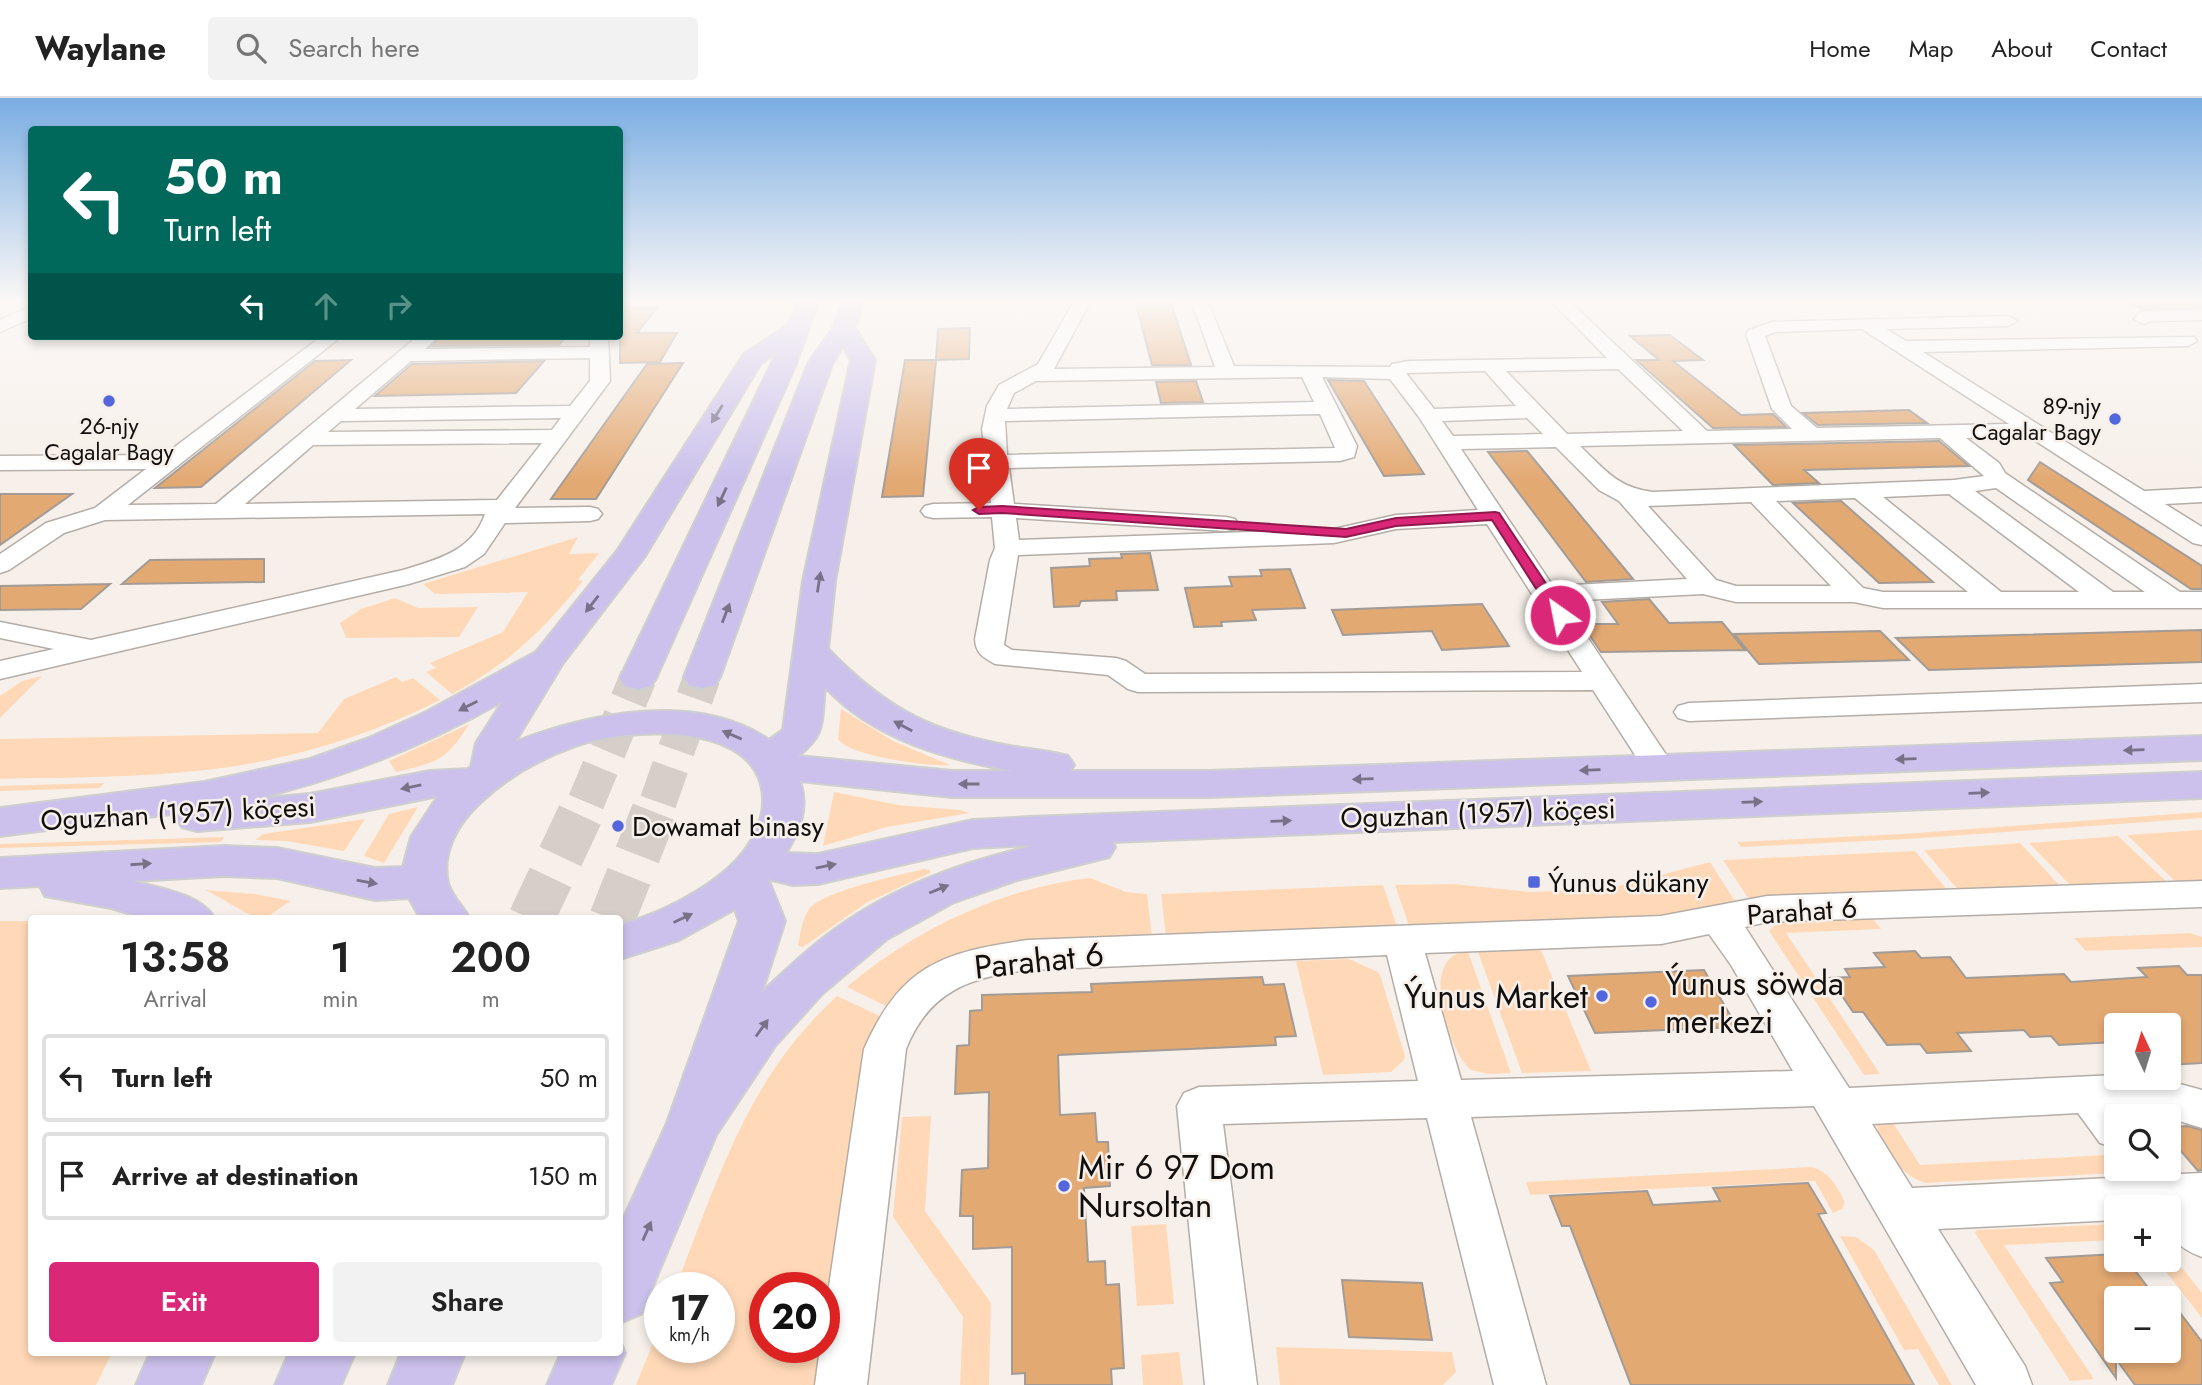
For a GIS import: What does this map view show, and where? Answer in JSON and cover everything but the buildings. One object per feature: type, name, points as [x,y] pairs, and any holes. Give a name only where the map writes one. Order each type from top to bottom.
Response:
[{"type":"main road","points":[[484,777],[495,743],[548,659],[629,556],[751,360]]},
{"type":"main road","points":[[638,678],[785,360]]},
{"type":"main road","points":[[702,677],[823,360]]},
{"type":"main road","points":[[771,763],[801,735],[818,581],[863,360]]},
{"type":"main road","points":[[810,650],[851,693],[876,712],[910,731],[956,747],[1211,804]]},
{"type":"main road","points":[[0,823],[201,796],[322,768],[387,745],[434,723],[489,695],[548,659]]},
{"type":"main road","points":[[426,903],[428,847],[436,830],[447,813],[484,777],[513,759],[565,737],[605,726],[646,721],[696,724],[718,729],[755,747],[771,763],[782,787],[783,810],[771,844],[752,869],[695,913],[665,927],[623,941]]},
{"type":"main road","name":"Oguzhan (1957) köçesi","points":[[752,869],[818,869],[973,834],[1211,804],[1659,768],[2202,748]]},
{"type":"main road","name":"Oguzhan (1957) köçesi","points":[[771,763],[952,784],[1211,804],[2202,785]]},
{"type":"main road","name":"Oguzhan (1957) köçesi","points":[[0,823],[264,814],[484,777]]},
{"type":"main road","points":[[694,1124],[768,1018],[855,936],[891,913],[936,890],[1211,804]]},
{"type":"main road","name":"Oguzhan (1957) köçesi","points":[[0,873],[224,861],[277,863],[375,884],[426,903]]},
{"type":"main road","points":[[623,1286],[694,1124],[762,921],[752,869]]},
{"type":"main road","points":[[0,880],[126,895],[171,908],[184,915]]},
{"type":"main road","points":[[168,1385],[182,1356]]},
{"type":"main road","points":[[307,1385],[322,1356]]},
{"type":"main road","points":[[420,1385],[432,1356]]},
{"type":"main road","points":[[579,1385],[592,1356]]},
{"type":"street","points":[[103,513],[303,360]]},
{"type":"street","points":[[222,511],[400,360]]},
{"type":"street","points":[[0,670],[456,562],[475,549],[500,512],[578,412],[600,380],[600,360]]},
{"type":"street","points":[[1050,360],[1045,368],[1006,389],[994,438],[1008,548],[1003,560],[989,639],[990,649],[995,654],[1005,658],[1116,667],[1138,683],[1604,681]]},
{"type":"street","points":[[1222,360],[1227,372]]},
{"type":"street","points":[[1620,360],[1701,438]]},
{"type":"street","points":[[1764,360],[1782,409],[1812,435]]},
{"type":"street","points":[[1923,360],[2202,538]]},
{"type":"street","points":[[1396,373],[1399,368],[1409,367],[1623,363]]},
{"type":"street","points":[[1492,366],[1532,412],[1606,485],[1627,496],[1707,586]]},
{"type":"street","points":[[1031,375],[1309,371],[1396,373]]},
{"type":"street","points":[[994,438],[1263,432],[1340,454],[1346,452],[1309,371]]},
{"type":"street","points":[[1396,373],[1429,415],[1659,768]]},
{"type":"street","points":[[994,438],[1263,432],[1328,408]]},
{"type":"street","points":[[335,415],[578,412]]},
{"type":"street","points":[[1429,415],[1532,412]]},
{"type":"street","points":[[1447,443],[2029,430]]},
{"type":"street","points":[[1945,432],[1991,468],[1996,477],[2175,601]]},
{"type":"street","points":[[306,439],[558,436]]},
{"type":"street","points":[[0,463],[170,462]]},
{"type":"street","points":[[1627,496],[1653,499],[1954,487],[1982,485],[1992,482],[1996,477]]},
{"type":"street","points":[[1954,487],[2108,601]]},
{"type":"street","points":[[1861,491],[1994,600]]},
{"type":"street","points":[[1757,495],[1854,594]]},
{"type":"street","points":[[2138,498],[2202,495]]},
{"type":"street","points":[[933,512],[1002,510],[1346,533]]},
{"type":"street","points":[[0,565],[55,528],[103,513],[222,511],[590,514]]},
{"type":"street","points":[[1008,548],[1230,542],[1334,536],[1396,522],[1495,516]]},
{"type":"street","points":[[1546,594],[1707,586],[1736,594],[1854,594],[1883,600],[2202,600]]},
{"type":"street","points":[[0,630],[93,648]]},
{"type":"street","points":[[1689,712],[2202,693]]},
{"type":"street","name":"Parahat 6","points":[[841,1385],[885,1048],[897,1018],[931,984],[965,966],[989,959],[1028,955],[1661,930],[1767,909],[2202,894]]},
{"type":"street","points":[[1718,919],[1745,955],[2006,1385]]},
{"type":"street","points":[[1402,940],[1520,1385]]},
{"type":"street","points":[[1231,1385],[1199,1106],[1445,1099],[2143,1092],[2202,1109]]},
{"type":"street","points":[[2088,1094],[2104,1114]]},
{"type":"street","points":[[1900,1210],[2173,1186],[2202,1236]]},
{"type":"shaded area","points":[[578,537],[569,554],[599,553],[578,580],[583,581],[524,645],[491,670],[452,694],[426,672],[436,668],[430,663],[503,632],[528,592],[435,594],[423,584]]},
{"type":"shaded area","points":[[395,598],[418,608],[478,607],[459,637],[346,638],[340,623],[361,609]]},
{"type":"shaded area","points":[[42,676],[0,718],[0,696],[22,681]]},
{"type":"shaded area","points":[[396,677],[402,682],[413,678],[440,700],[352,737],[259,762],[147,775],[0,779],[0,739],[318,733],[344,699]]},
{"type":"shaded area","points":[[841,709],[893,741],[950,765],[890,759],[857,751],[845,745],[838,739]]},
{"type":"shaded area","points":[[469,724],[454,746],[440,758],[396,772],[389,761]]},
{"type":"shaded area","points":[[104,783],[100,788],[0,791],[0,786]]},
{"type":"shaded area","points":[[834,792],[898,805],[970,813],[887,827],[823,846]]},
{"type":"shaded area","points":[[418,807],[384,863],[364,856],[389,814]]},
{"type":"shaded area","points":[[2202,812],[2202,818],[1908,839],[1741,847],[1737,842],[1903,834]]},
{"type":"shaded area","points":[[365,819],[344,851],[286,841],[255,840],[263,834]]},
{"type":"shaded area","points":[[2202,830],[2202,883],[2178,884],[2127,835]]},
{"type":"shaded area","points":[[2118,836],[2169,884],[2072,887],[2029,843]]},
{"type":"shaded area","points":[[224,837],[221,842],[0,848],[0,844]]},
{"type":"shaded area","points":[[2020,843],[2062,888],[1959,891],[1924,850]]},
{"type":"shaded area","points":[[1915,851],[1949,892],[1748,898],[1723,860]]},
{"type":"shaded area","points":[[1710,862],[1735,901],[1650,917],[1409,926],[1395,885],[1454,884],[1530,892],[1607,889]]},
{"type":"shaded area","points":[[924,869],[930,870],[930,873],[866,903],[803,947],[798,946],[805,917],[817,902],[863,884]]},
{"type":"shaded area","points":[[1090,878],[1126,892],[1147,894],[1152,937],[1026,944],[890,1008],[847,987],[901,947],[960,915],[1024,891]]},
{"type":"shaded area","points":[[1383,885],[1397,927],[1166,936],[1161,894]]},
{"type":"shaded area","points":[[205,890],[255,894],[291,901],[269,915],[252,915]]},
{"type":"shaded area","points":[[1869,914],[1881,929],[1786,933],[1880,1074],[1864,1075],[1769,931],[1782,918]]},
{"type":"shaded area","points":[[0,921],[28,921],[28,1356],[110,1356],[96,1385],[0,1385]]},
{"type":"shaded area","points":[[2190,933],[2202,937],[2202,947],[2086,951],[2074,938]]},
{"type":"shaded area","points":[[1541,950],[1591,1071],[1522,1073],[1478,952]]},
{"type":"shaded area","points":[[1468,952],[1511,1073],[1489,1074],[1471,1070],[1462,1060],[1446,1025],[1440,985],[1444,968],[1453,956]]},
{"type":"shaded area","points":[[1349,959],[1378,972],[1381,978],[1405,1056],[1391,1072],[1323,1075],[1296,961]]},
{"type":"shaded area","points":[[837,996],[882,1017],[840,1272],[749,1272],[749,1363],[825,1363],[821,1385],[636,1385],[645,1363],[735,1363],[735,1272],[681,1272],[739,1132],[780,1061],[806,1028]]},
{"type":"shaded area","points":[[931,1116],[925,1211],[991,1303],[989,1385],[960,1385],[963,1317],[893,1217],[902,1117]]},
{"type":"shaded area","points":[[1891,1120],[1920,1165],[2104,1155],[2104,1174],[1925,1183],[1909,1175],[1894,1160],[1882,1143],[1877,1125]]},
{"type":"shaded area","points":[[1811,1167],[1823,1172],[1835,1185],[1845,1202],[1842,1209],[1833,1213],[1815,1181],[1530,1195],[1526,1182]]},
{"type":"shaded area","points":[[1166,1224],[1174,1304],[1137,1306],[1131,1226]]},
{"type":"shaded area","points":[[2104,1225],[2104,1241],[2004,1245],[2094,1379],[2070,1381],[1975,1233],[1977,1230]]},
{"type":"shaded area","points":[[1840,1236],[1856,1237],[1874,1250],[1952,1385],[1939,1385],[1918,1349],[1904,1350]]},
{"type":"shaded area","points":[[2181,1266],[2202,1293],[2202,1318],[2181,1291],[2181,1286],[2177,1286],[2166,1272],[2181,1272]]},
{"type":"shaded area","points":[[1276,1347],[1452,1352],[1456,1372],[1443,1385],[1280,1385]]},
{"type":"shaded area","points":[[1179,1352],[1183,1385],[1143,1385],[1141,1355]]},
{"type":"tunnel","points":[[658,802],[702,677]]},
{"type":"tunnel","points":[[586,802],[638,678]]},
{"type":"tunnel","points":[[533,915],[587,800]]},
{"type":"tunnel","points":[[614,915],[659,800]]},
{"type":"place","name":"26-njy Cagalar Bagy","points":[[109,401]]},
{"type":"place","name":"89-njy Cagalar Bagy","points":[[2115,419]]},
{"type":"place","name":"Dowamat binasy","points":[[618,826]]},
{"type":"place","name":"Ýunus dükany","points":[[1534,882]]},
{"type":"place","name":"Ýunus Market","points":[[1602,996]]},
{"type":"place","name":"Ýunus söwda merkezi","points":[[1651,1002]]},
{"type":"place","name":"Mir 6 97 Dom Nursoltan","points":[[1064,1186]]},
{"type":"route","points":[[979,510],[1346,533],[1396,522],[1495,516],[1560,615]]}]
